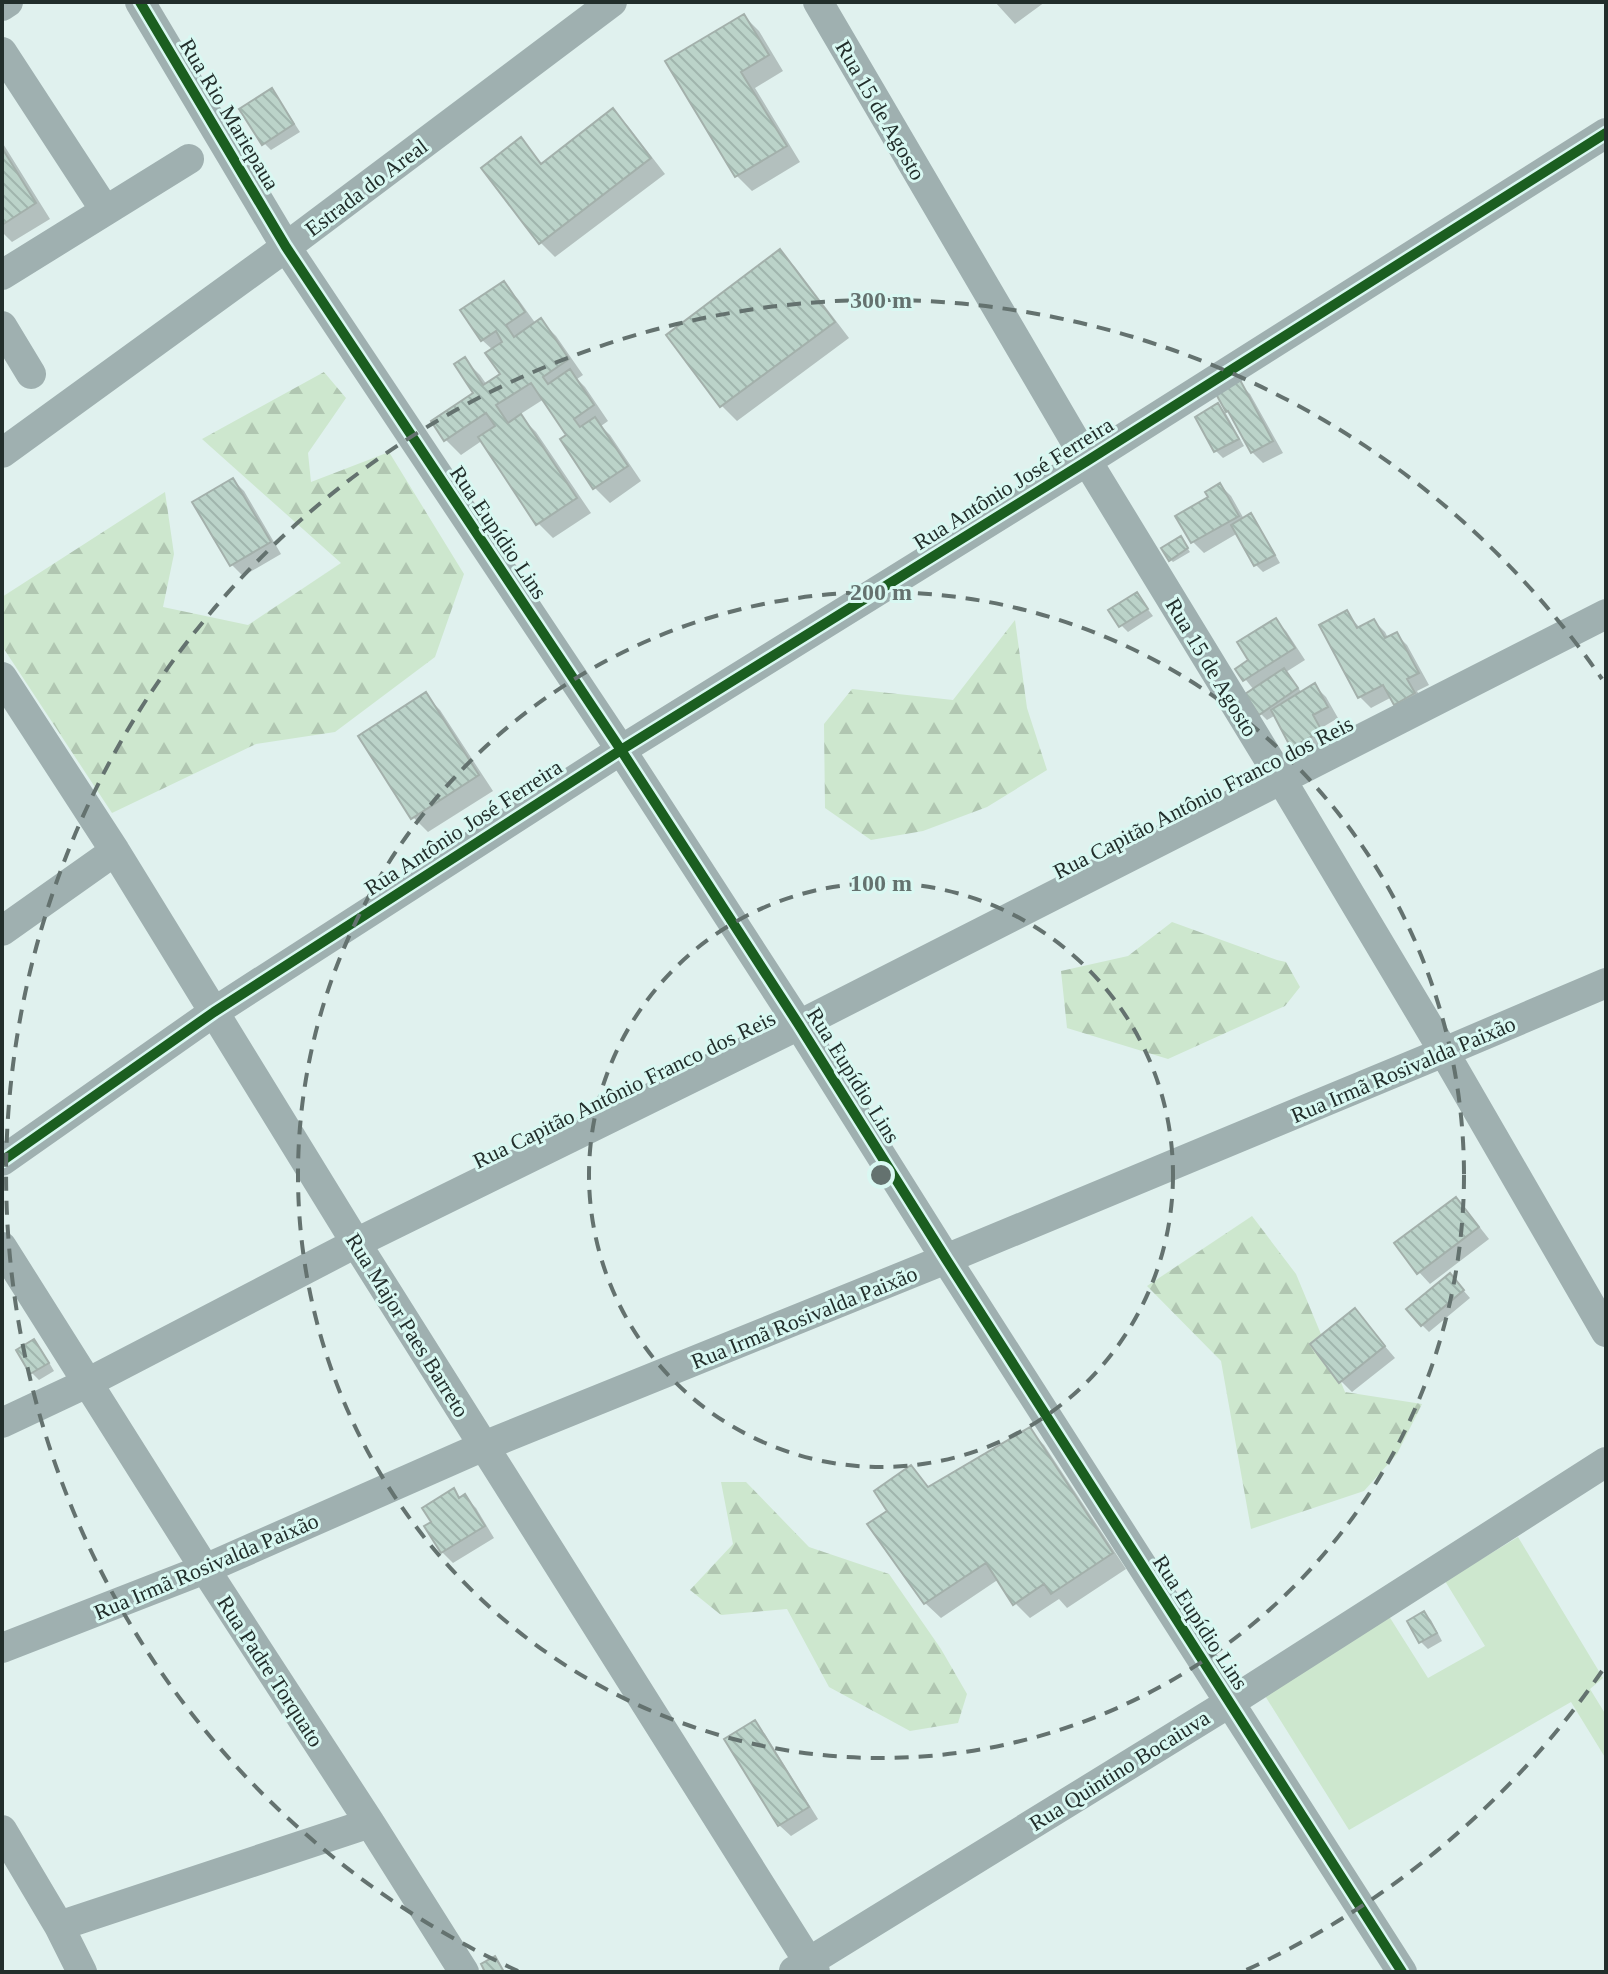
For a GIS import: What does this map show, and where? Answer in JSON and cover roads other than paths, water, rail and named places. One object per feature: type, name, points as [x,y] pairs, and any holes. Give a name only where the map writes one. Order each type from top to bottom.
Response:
[{"type":"street","points":[[2,6],[8,2]]},
{"type":"street","name":"Rua Rio Mariepaua","points":[[140,2],[286,247]]},
{"type":"street","name":"Estrada do Areal","points":[[2,453],[286,247],[612,2]]},
{"type":"street","name":"Rua 15 de Agosto","points":[[818,2],[1087,461],[1444,1052],[1606,1332]]},
{"type":"street","points":[[2,52],[105,210]]},
{"type":"street","name":"Rua Antônio José Ferreira","points":[[2,1161],[214,1012],[621,750],[1087,461],[1606,133]]},
{"type":"street","points":[[2,275],[189,159]]},
{"type":"street","name":"Rua Eupídio Lins","points":[[286,247],[621,750],[799,1025],[1402,1972]]},
{"type":"street","points":[[2,326],[31,374]]},
{"type":"street","name":"Rua Capitão Antônio Franco dos Reis","points":[[2,1423],[87,1383],[356,1243],[799,1025],[1606,614]]},
{"type":"street","name":"Rua Major Paes Barreto","points":[[4,687],[115,851],[805,1969]]},
{"type":"street","points":[[2,931],[115,851]]},
{"type":"street","name":"Rua Irmã Rosivalda Paixão","points":[[2,1648],[205,1569],[484,1446],[946,1259],[1606,983]]},
{"type":"street","name":"Rua Padre Torquato","points":[[2,1247],[464,1972]]},
{"type":"street","name":"Rua Quintino Bocaiuva","points":[[805,1969],[1606,1462]]},
{"type":"street","points":[[59,1926],[370,1823]]},
{"type":"street","points":[[2,1830],[59,1926],[82,1972]]}]
